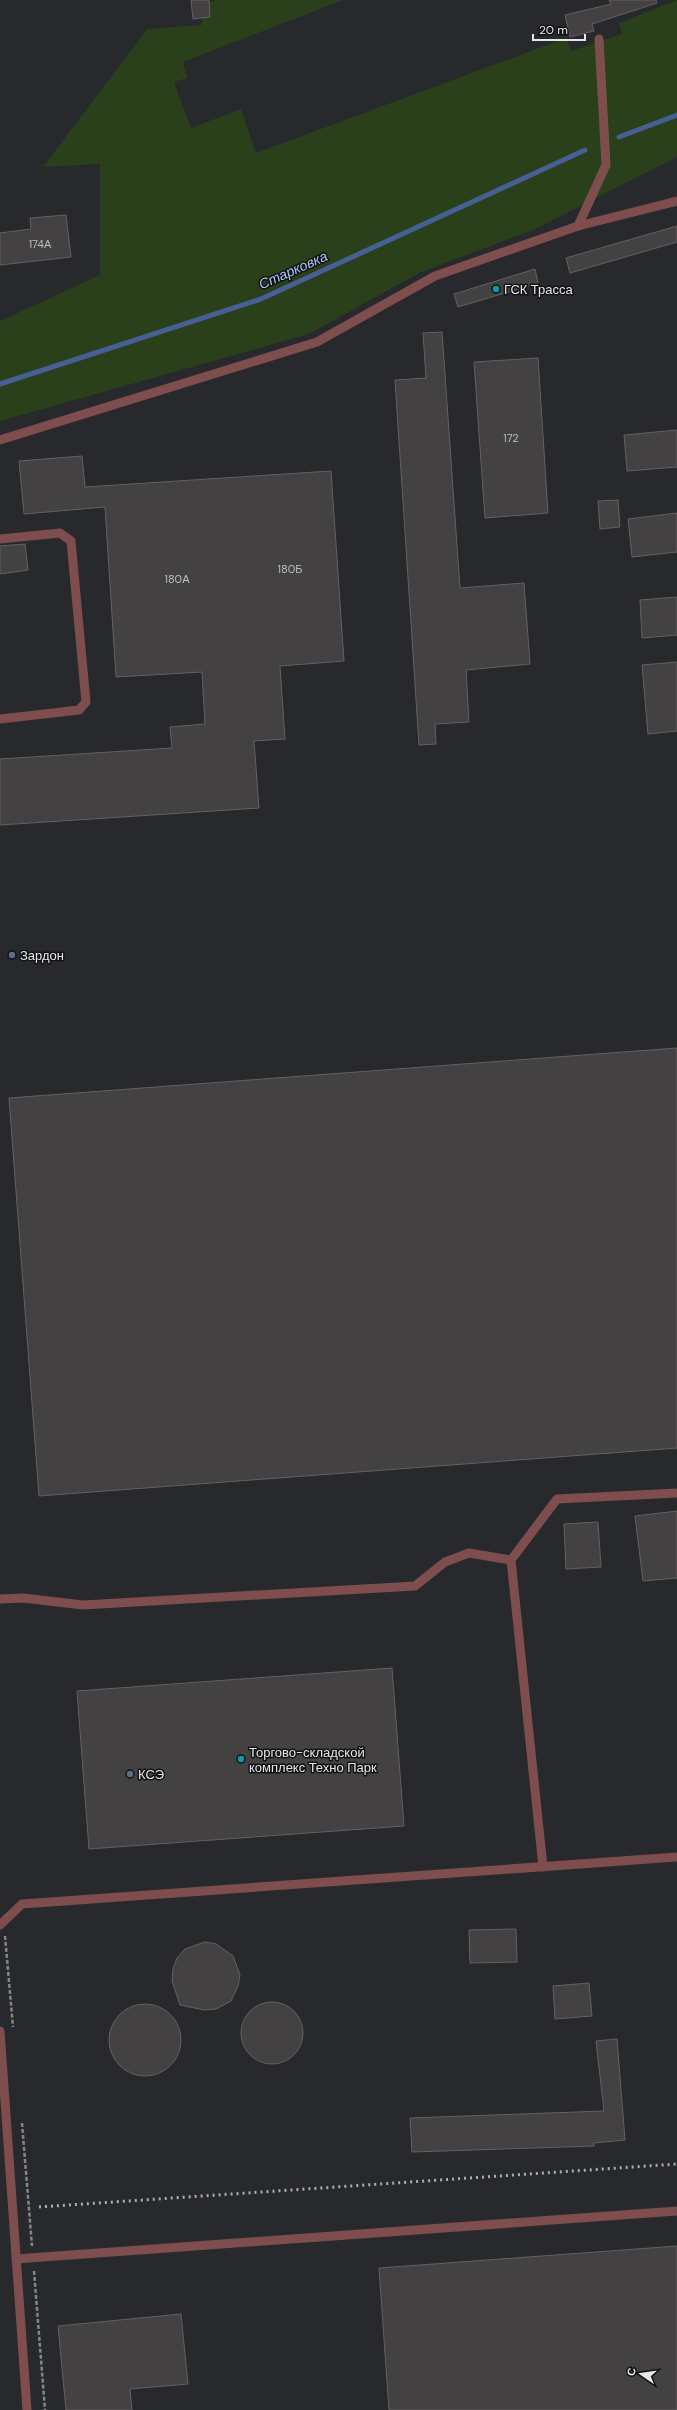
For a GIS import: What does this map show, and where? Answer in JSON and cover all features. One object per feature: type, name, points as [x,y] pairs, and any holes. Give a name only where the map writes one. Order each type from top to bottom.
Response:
[{"type":"lane","points":[[578,226],[606,165],[599,39]]},
{"type":"lane","points":[[0,440],[317,342],[434,276],[578,226],[677,201]]},
{"type":"lane","points":[[0,539],[60,533],[71,541],[86,702],[79,710],[0,719]]},
{"type":"lane","points":[[543,1867],[511,1560],[557,1500],[677,1493]]},
{"type":"lane","points":[[0,1599],[23,1598],[83,1605],[415,1586],[445,1562],[469,1553],[511,1560]]},
{"type":"lane","points":[[2,1923],[22,1904],[677,1857]]},
{"type":"lane","points":[[0,2031],[27,2410]]},
{"type":"lane","points":[[16,2259],[677,2211]]},
{"type":"path","points":[[2,1923],[13,2031]]},
{"type":"path","points":[[21,2117],[34,2257],[45,2410]]},
{"type":"green space","points":[[217,0],[343,0],[183,62],[187,78],[174,82],[191,128],[241,109],[256,153],[566,38],[571,51],[622,34],[619,23],[677,0],[677,157],[533,230],[419,273],[309,334],[0,421],[0,321],[100,275],[100,164],[43,167],[147,29],[202,25],[202,18],[210,17],[209,2]]},
{"type":"building","points":[[191,0],[209,0],[210,17],[193,19]]},
{"type":"building","points":[[609,0],[656,0],[657,3],[592,24],[594,31],[570,37],[565,15],[611,4]]},
{"type":"building","points":[[66,215],[71,257],[0,265],[0,233],[31,229],[30,218]]},
{"type":"building","points":[[677,226],[677,242],[570,273],[566,258]]},
{"type":"building","name":"ГСК Трасса","points":[[535,269],[538,283],[458,307],[454,294]]},
{"type":"building","points":[[442,332],[460,588],[524,583],[530,664],[466,670],[469,722],[435,724],[436,744],[419,745],[395,380],[426,378],[423,333]]},
{"type":"building","points":[[538,358],[548,513],[485,518],[474,362]]},
{"type":"building","points":[[677,430],[677,467],[627,471],[624,435]]},
{"type":"building","points":[[82,456],[85,487],[331,471],[344,661],[280,666],[285,739],[254,741],[259,808],[0,825],[0,759],[172,748],[170,727],[205,724],[202,672],[116,677],[105,507],[24,514],[19,461]]},
{"type":"building","points":[[618,500],[620,527],[600,529],[598,501]]},
{"type":"building","points":[[677,513],[677,552],[632,557],[628,519]]},
{"type":"building","points":[[25,544],[28,570],[0,574],[0,546]]},
{"type":"building","points":[[677,597],[677,635],[642,638],[640,600]]},
{"type":"building","points":[[677,662],[677,731],[648,734],[642,665]]},
{"type":"building","points":[[677,1048],[677,1448],[39,1496],[9,1098]]},
{"type":"building","points":[[677,1511],[677,1578],[643,1581],[635,1516]]},
{"type":"building","points":[[598,1522],[601,1567],[566,1569],[564,1524]]},
{"type":"building","name":"Торгово-складской комплекс Техно Парк","points":[[392,1668],[404,1826],[89,1849],[77,1691]]},
{"type":"building","points":[[516,1929],[517,1962],[470,1963],[469,1930]]},
{"type":"building","points":[[205,1942],[216,1944],[233,1956],[240,1975],[238,1986],[231,2001],[216,2009],[204,2010],[180,2005],[172,1981],[173,1969],[177,1958],[185,1949]]},
{"type":"building","points":[[589,1983],[592,2016],[555,2019],[553,1986]]},
{"type":"building","points":[[272,2002],[284,2004],[294,2011],[301,2021],[303,2033],[301,2045],[294,2055],[284,2062],[272,2064],[260,2062],[250,2055],[243,2045],[241,2033],[243,2021],[250,2011],[260,2004]]},
{"type":"building","points":[[145,2004],[159,2007],[171,2014],[178,2026],[181,2040],[178,2054],[171,2066],[159,2073],[145,2076],[131,2073],[119,2066],[112,2054],[109,2040],[112,2026],[119,2014],[131,2007]]},
{"type":"building","points":[[617,2039],[625,2140],[594,2143],[594,2146],[412,2152],[410,2118],[604,2111],[596,2041]]},
{"type":"building","points":[[677,2246],[677,2410],[389,2410],[379,2268]]},
{"type":"building","points":[[181,2314],[188,2384],[130,2389],[132,2410],[66,2410],[58,2326]]},
{"type":"waterway","name":"Старковка","points":[[619,137],[677,115]]},
{"type":"waterway","name":"Старковка","points":[[0,384],[261,299],[585,150]]},
{"type":"railway","points":[[39,2207],[677,2164]]},
{"type":"place","name":"ГСК Трасса","points":[[496,289]]},
{"type":"place","name":"Зардон","points":[[12,955]]},
{"type":"place","name":"Торгово-складской комплекс Техно Парк","points":[[241,1759]]},
{"type":"place","name":"КСЭ","points":[[130,1774]]}]
